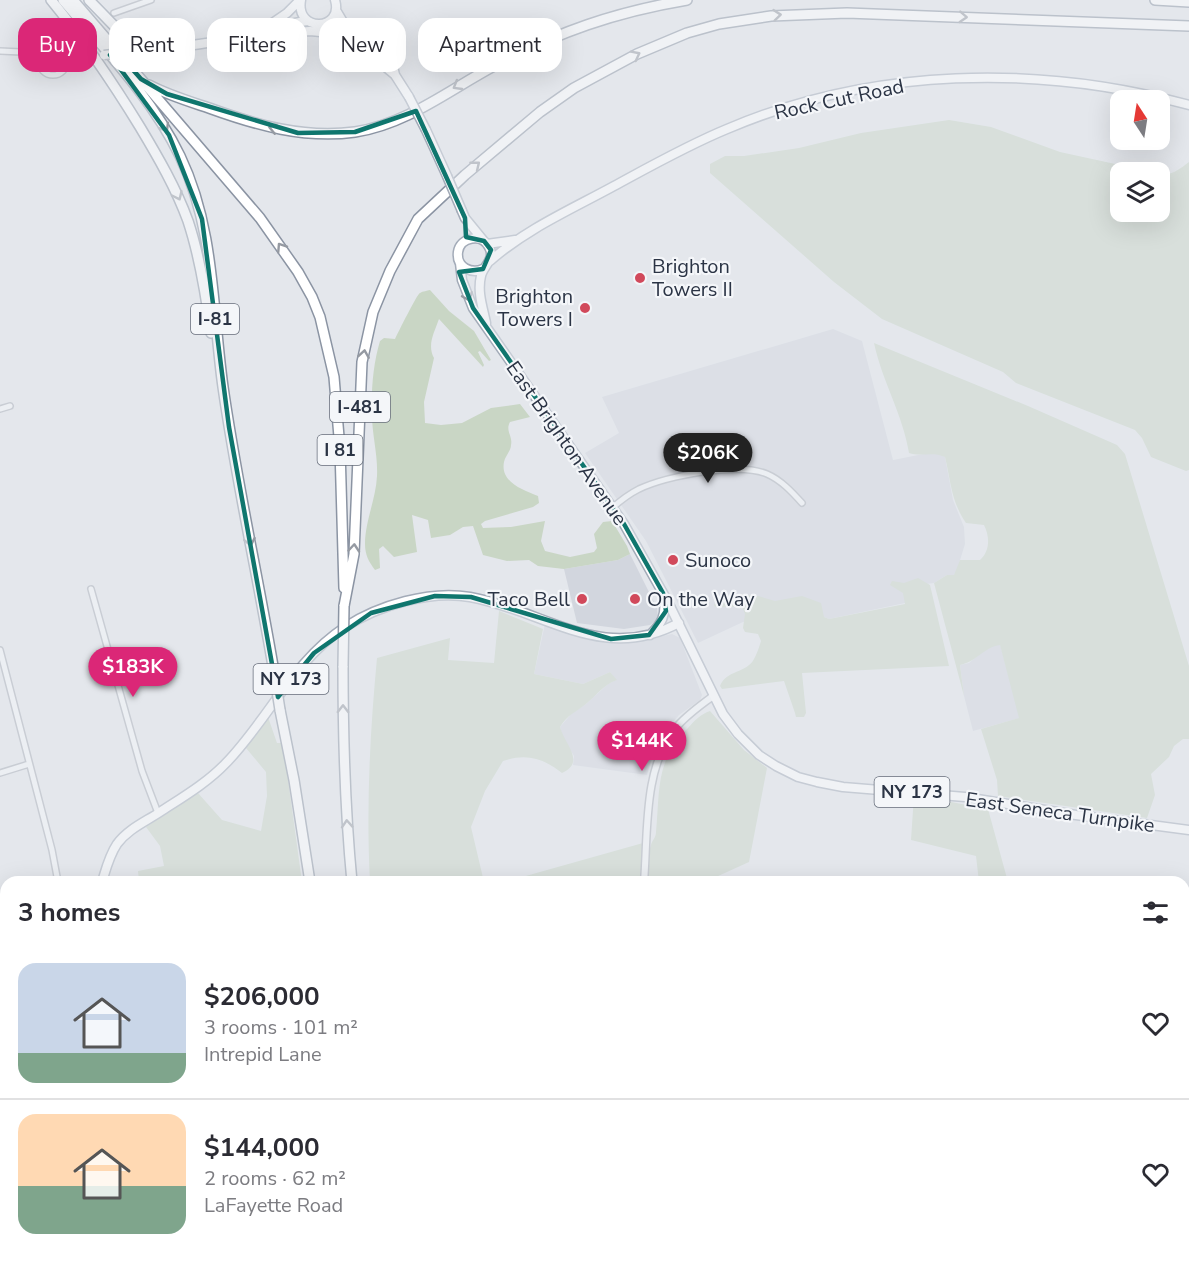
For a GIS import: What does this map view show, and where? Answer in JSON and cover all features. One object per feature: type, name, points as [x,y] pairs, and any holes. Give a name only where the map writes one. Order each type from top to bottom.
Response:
[{"type":"highway","points":[[51,0],[65,18]]},
{"type":"highway","name":"I-81","points":[[63,0],[147,99],[169,135],[189,180],[202,219],[207,244],[222,384],[294,780],[309,876]]},
{"type":"highway","points":[[73,0],[141,79],[167,94],[267,127],[298,133],[355,132],[402,118],[479,74],[559,35],[616,14],[687,0]]},
{"type":"highway","points":[[89,0],[109,21]]},
{"type":"highway","points":[[1155,0],[1189,2]]},
{"type":"highway","name":"I-481","points":[[344,606],[354,554],[362,362],[373,312],[390,271],[418,219],[465,175],[540,112],[601,73],[660,43],[719,24],[771,16],[832,13],[905,15],[1189,28]]},
{"type":"highway","points":[[97,61],[149,142],[188,220],[205,291],[221,415],[229,456],[243,503]]},
{"type":"highway","name":"I 81","points":[[141,79],[273,235],[298,272],[320,317],[334,377],[340,449],[344,606],[345,808],[351,876]]},
{"type":"main road","points":[[300,0],[300,10],[308,21],[319,25]]},
{"type":"main road","points":[[280,18],[300,0]]},
{"type":"main road","points":[[335,0],[336,10],[346,27],[383,51],[392,62],[395,75]]},
{"type":"main road","points":[[331,18],[336,10]]},
{"type":"main road","points":[[392,72],[409,97],[426,130],[463,215],[490,250],[490,261],[478,271],[468,270],[460,263],[458,252],[463,242],[463,215]]},
{"type":"main road","name":"Rock Cut Road","points":[[490,261],[516,240],[676,152],[728,128],[815,100],[866,88],[955,78],[1037,78],[1135,91],[1189,105]]},
{"type":"main road","points":[[463,242],[474,238],[486,242]]},
{"type":"main road","name":"Rock Cut Road","points":[[486,242],[516,240]]},
{"type":"main road","name":"East Brighton Avenue","points":[[460,263],[462,280],[473,308],[624,524],[679,623]]},
{"type":"main road","points":[[483,269],[479,289],[487,326]]},
{"type":"main road","points":[[649,635],[664,618],[666,611],[663,593]]},
{"type":"main road","name":"NY 173","points":[[104,876],[117,844],[138,825],[195,789],[219,770],[240,748],[286,686],[314,653],[345,627],[371,613],[409,602],[448,595],[471,597],[591,635],[611,639],[663,632],[679,623]]},
{"type":"main road","name":"East Seneca Turnpike","points":[[679,623],[713,696],[732,726],[759,755],[798,777],[843,787],[957,796],[1189,830]]},
{"type":"street","points":[[114,13],[151,0]]},
{"type":"street","points":[[0,51],[18,52]]},
{"type":"street","points":[[44,72],[52,75],[62,72]]},
{"type":"street","points":[[0,409],[10,406]]},
{"type":"street","points":[[612,508],[636,490],[652,483],[682,476],[738,469],[758,471],[775,478],[802,504]]},
{"type":"street","points":[[91,589],[142,771],[158,813]]},
{"type":"street","points":[[0,650],[57,876]]},
{"type":"street","points":[[644,876],[652,783],[658,758],[676,728],[713,696]]},
{"type":"street","points":[[0,773],[29,764]]},
{"type":"highlighted area","points":[[119,54],[141,79],[167,94],[298,133],[355,132],[416,111],[465,218],[466,237],[484,241],[491,250],[483,269],[459,272],[473,308],[624,524],[663,593],[666,611],[649,635],[611,639],[471,597],[435,596],[371,613],[314,653],[278,697],[229,427],[202,219],[169,135],[110,55]]},
{"type":"shaded area","points":[[833,329],[862,341],[893,460],[928,453],[938,453],[945,457],[953,500],[964,527],[965,544],[957,570],[954,575],[947,575],[934,583],[926,584],[905,603],[829,619],[824,617],[743,622],[698,643],[646,541],[585,453],[619,433],[602,397]]},
{"type":"shaded area","points":[[630,554],[657,608],[658,618],[650,625],[624,629],[577,623],[564,569],[618,560]]},
{"type":"shaded area","points":[[545,624],[588,640],[613,642],[645,640],[672,634],[680,638],[702,695],[700,700],[679,715],[663,734],[653,754],[647,775],[573,765],[574,756],[563,738],[560,727],[572,713],[616,680],[610,672],[583,684],[534,674]]},
{"type":"shaded area","points":[[1000,644],[1020,718],[973,731],[964,696],[960,665],[969,663],[988,647]]},
{"type":"green space","points":[[949,120],[991,127],[1060,152],[1110,163],[1110,222],[1170,222],[1170,173],[1189,162],[1189,470],[1186,471],[1151,457],[1142,438],[1135,430],[1016,383],[1003,372],[882,319],[834,282],[710,173],[710,164],[725,156],[744,156],[799,148],[861,133]]},
{"type":"green space","points":[[430,290],[449,311],[474,331],[491,360],[489,361],[480,351],[478,352],[483,367],[439,319],[431,344],[434,358],[424,402],[425,423],[441,425],[462,423],[491,408],[520,404],[530,417],[510,422],[508,428],[511,447],[504,469],[509,480],[538,496],[539,503],[533,507],[485,521],[481,524],[483,528],[511,527],[545,521],[541,541],[545,551],[570,557],[594,552],[597,548],[594,534],[603,522],[612,521],[630,554],[618,560],[564,569],[538,566],[529,560],[507,561],[483,555],[473,526],[463,527],[450,535],[431,538],[428,520],[412,515],[417,552],[394,557],[383,546],[379,549],[380,568],[375,570],[368,558],[365,544],[377,476],[372,406],[376,359],[380,341],[384,338],[395,339],[418,295]]},
{"type":"green space","points":[[874,343],[1117,445],[1125,454],[1189,666],[1189,739],[1183,739],[1174,746],[1169,757],[1151,774],[1155,795],[1147,818],[998,796],[997,780],[981,729],[1019,718],[1000,645],[960,665],[964,696],[934,583],[947,575],[954,575],[960,560],[980,560],[987,548],[987,534],[984,525],[966,523],[961,515],[952,491],[945,457],[936,454],[909,453],[902,425]]},
{"type":"green space","points":[[918,578],[930,585],[949,666],[802,673],[806,713],[804,717],[796,717],[784,681],[722,689],[720,686],[727,677],[751,664],[761,641],[758,634],[745,632],[743,609],[716,607],[714,604],[725,603],[740,594],[775,601],[802,596],[821,603],[824,617],[829,619],[905,604],[903,593],[890,585],[892,581],[904,583]]},
{"type":"green space","points":[[499,611],[543,629],[534,674],[583,684],[610,672],[617,680],[604,687],[560,727],[572,753],[573,764],[569,769],[562,773],[548,764],[527,757],[503,761],[485,791],[471,827],[483,876],[370,876],[369,770],[377,658],[450,638],[448,660],[494,663]]},
{"type":"green space","points":[[710,711],[744,750],[767,768],[749,862],[718,876],[647,876],[649,854],[656,834],[659,790],[664,764],[677,740],[695,720]]},
{"type":"green space","points":[[268,717],[277,743],[283,743],[301,876],[138,876],[138,871],[164,866],[160,846],[146,827],[198,793],[222,820],[261,831],[267,796],[266,772],[246,748]]},
{"type":"green space","points":[[914,795],[988,809],[1006,876],[978,876],[976,856],[911,840]]},
{"type":"green space","points":[[643,843],[640,876],[525,876]]},
{"type":"place","name":"Brighton Towers II","points":[[640,278]]},
{"type":"place","name":"Brighton Towers I","points":[[585,308]]},
{"type":"place","name":"Sunoco","points":[[673,560]]},
{"type":"place","name":"Taco Bell","points":[[582,599]]},
{"type":"place","name":"On the Way","points":[[635,599]]}]
